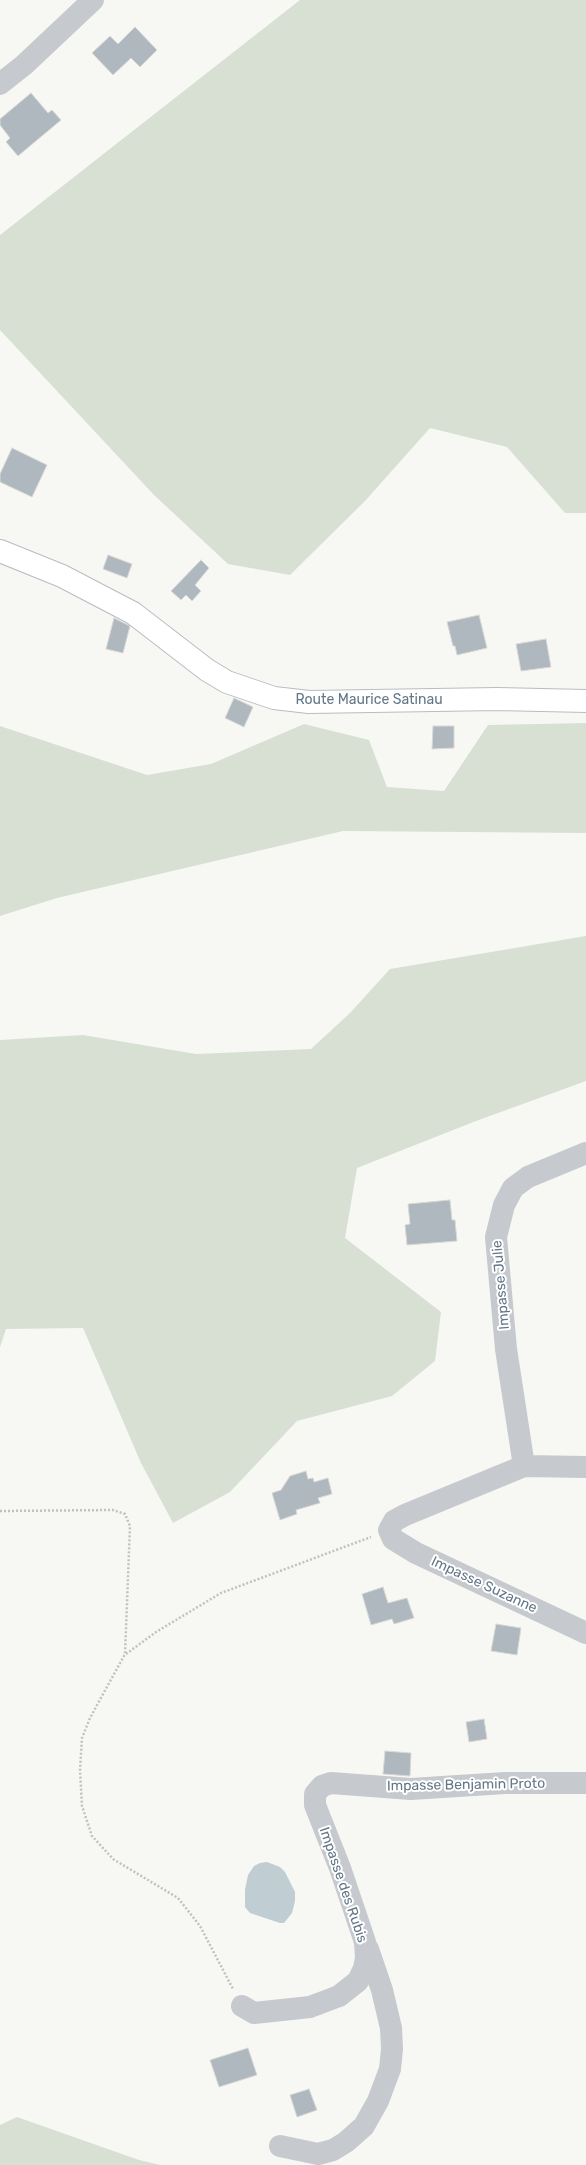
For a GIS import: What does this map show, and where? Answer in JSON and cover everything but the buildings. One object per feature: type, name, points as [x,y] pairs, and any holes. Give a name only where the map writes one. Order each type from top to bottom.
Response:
[{"type":"main road","name":"Route Maurice Satinau","points":[[0,551],[62,576],[133,613],[207,670],[227,682],[274,698],[309,702],[497,699],[586,702]]},
{"type":"street","points":[[0,84],[24,65],[93,0]]},
{"type":"street","name":"Impasse Julie","points":[[524,1466],[506,1349],[496,1237],[504,1205],[513,1188],[528,1177],[586,1153]]},
{"type":"street","points":[[389,1530],[394,1521],[406,1515],[524,1466],[586,1467]]},
{"type":"street","name":"Impasse Suzanne","points":[[389,1530],[393,1539],[416,1553],[586,1633]]},
{"type":"street","name":"Impasse Benjamin Proto","points":[[322,1786],[330,1782],[411,1789],[505,1783],[586,1783]]},
{"type":"street","name":"Impasse des Rubis","points":[[242,2006],[254,2013],[310,2007],[339,1996],[358,1981],[364,1968],[366,1958],[365,1942],[340,1868],[315,1805],[315,1794],[322,1786]]},
{"type":"street","points":[[280,2146],[318,2154],[333,2150],[346,2142],[364,2126],[378,2101],[390,2069],[392,2049],[391,2028],[382,1990],[365,1942]]},
{"type":"path","points":[[0,1510],[113,1510],[125,1514],[130,1526],[126,1654]]},
{"type":"path","points":[[242,2006],[200,1926],[178,1898],[113,1859],[92,1836],[82,1806],[80,1770],[82,1738],[90,1718],[126,1654],[156,1632],[221,1593],[389,1530]]},
{"type":"shaded area","points":[[300,0],[586,0],[586,513],[565,513],[507,447],[430,428],[365,501],[290,575],[228,564],[154,495],[0,330],[0,235]]},
{"type":"shaded area","points":[[586,723],[586,833],[343,831],[57,898],[0,916],[0,726],[147,775],[211,764],[304,724],[369,740],[387,787],[444,791],[488,725]]},
{"type":"shaded area","points":[[586,936],[586,1081],[476,1121],[357,1168],[345,1238],[441,1312],[435,1361],[392,1396],[297,1421],[230,1492],[173,1523],[141,1463],[83,1328],[6,1329],[0,1347],[0,1040],[83,1035],[196,1054],[311,1049],[350,1013],[390,969]]},
{"type":"shaded area","points":[[267,1862],[280,1867],[285,1872],[295,1892],[295,1901],[292,1913],[284,1923],[250,1913],[245,1907],[245,1890],[248,1875],[254,1866]]},
{"type":"shaded area","points":[[17,2117],[139,2160],[161,2165],[0,2165],[0,2125]]}]
